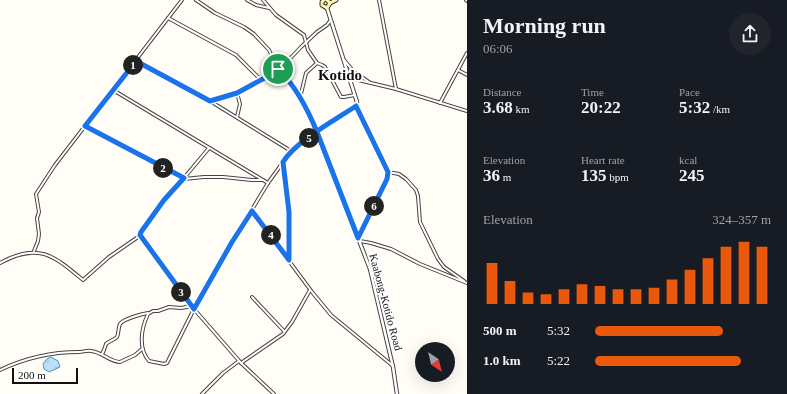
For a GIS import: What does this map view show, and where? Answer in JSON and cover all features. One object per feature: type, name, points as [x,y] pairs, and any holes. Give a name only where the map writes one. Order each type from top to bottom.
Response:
[{"type":"main road","points":[[318,0],[322,1],[323,7],[327,8],[328,1],[336,0]]},
{"type":"street","points":[[34,251],[38,241],[37,218],[39,212],[36,194],[49,173],[182,0]]},
{"type":"street","points":[[196,0],[215,13],[244,27],[254,34],[268,50],[278,69],[300,98],[317,132]]},
{"type":"street","points":[[247,0],[256,5],[270,8]]},
{"type":"street","points":[[263,0],[276,15],[304,35],[308,50],[317,64],[325,67],[342,97],[355,95]]},
{"type":"street","points":[[379,0],[396,89]]},
{"type":"street","points":[[327,8],[348,78],[355,95],[357,102],[356,106],[388,172],[387,179],[359,240],[383,246],[420,264],[464,281]]},
{"type":"street","points":[[168,18],[236,55],[262,80]]},
{"type":"street","points":[[210,101],[237,93],[262,80],[278,69],[330,21]]},
{"type":"street","points":[[440,103],[467,53]]},
{"type":"street","points":[[342,57],[354,72],[371,83]]},
{"type":"street","points":[[136,61],[210,101],[291,151]]},
{"type":"street","points":[[300,98],[306,73],[317,64]]},
{"type":"street","points":[[458,70],[467,75]]},
{"type":"street","points":[[348,78],[396,89],[467,112]]},
{"type":"street","points":[[114,90],[268,184]]},
{"type":"street","points":[[237,93],[240,104],[237,118]]},
{"type":"street","points":[[149,313],[146,318],[142,335],[142,349],[149,361],[167,363],[194,309],[232,242],[268,184],[291,151],[356,106]]},
{"type":"street","points":[[85,126],[184,178],[223,177],[262,180]]},
{"type":"street","name":"Kaabong-Kotido Road","points":[[317,132],[370,269],[393,367],[397,394]]},
{"type":"street","points":[[0,263],[13,257],[34,251],[52,256],[65,264],[83,280],[109,257],[140,235],[164,200],[209,148]]},
{"type":"street","points":[[283,162],[289,212],[289,260]]},
{"type":"street","points":[[388,172],[399,174],[416,190],[418,196],[420,222],[438,259],[444,267],[467,283]]},
{"type":"street","points":[[252,211],[310,290],[331,315],[393,367]]},
{"type":"street","points":[[140,235],[194,309],[240,362],[274,394]]},
{"type":"street","points":[[202,394],[223,373],[284,331],[292,322],[310,290]]},
{"type":"street","points":[[252,296],[284,331]]},
{"type":"street","points":[[102,354],[106,344],[116,338],[122,322],[142,314],[159,311],[169,307],[181,308],[192,306]]},
{"type":"street","points":[[0,370],[12,364],[58,352],[90,350],[120,362],[142,349]]},
{"type":"water","points":[[51,357],[58,361],[60,367],[49,372],[44,369],[43,364]]},
{"type":"district","name":"Kotido","points":[[340,75]]},
{"type":"route","points":[[278,69],[262,80],[237,93],[210,101],[136,61],[114,90],[106,97],[85,126],[184,178],[164,200],[140,235],[194,309],[200,301],[232,242],[252,211],[289,260],[289,212],[283,162],[291,151],[317,132],[356,106],[388,172],[387,179],[358,238],[317,132],[311,117],[300,98],[278,69]]}]
